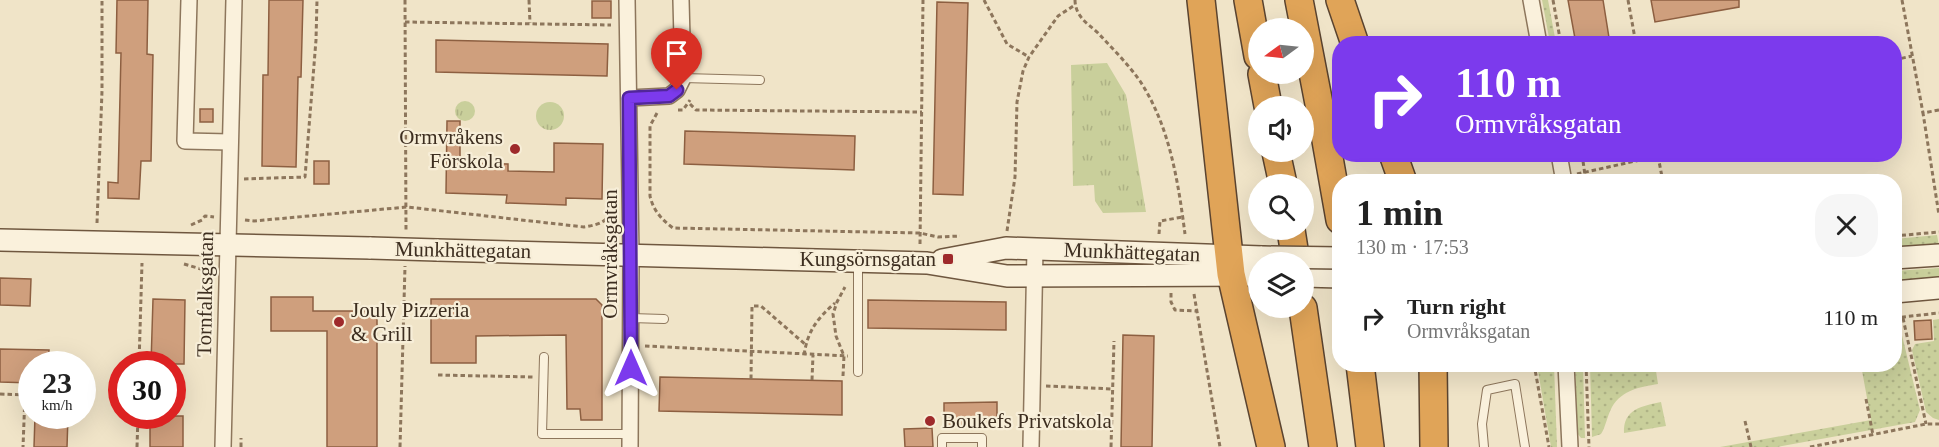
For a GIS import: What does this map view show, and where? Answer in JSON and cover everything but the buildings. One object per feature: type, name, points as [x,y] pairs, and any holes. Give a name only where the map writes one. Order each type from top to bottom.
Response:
[{"type":"highway","points":[[1201,0],[1230,265],[1271,447]]},
{"type":"highway","points":[[1248,0],[1251,18]]},
{"type":"highway","points":[[1299,0],[1332,175]]},
{"type":"highway","points":[[1340,0],[1352,36]]},
{"type":"highway","points":[[1304,318],[1323,447]]},
{"type":"highway","points":[[1361,372],[1370,447]]},
{"type":"highway","points":[[1433,372],[1434,447]]},
{"type":"main road","name":"Munkhättegatan","points":[[0,240],[923,263],[1007,276],[1230,265]]},
{"type":"main road","name":"Munkhättegatan","points":[[923,263],[1006,248],[1248,266]]},
{"type":"main road","points":[[1902,257],[1939,255]]},
{"type":"main road","name":"Munkhättegatan","points":[[1314,261],[1332,259]]},
{"type":"main road","points":[[1314,276],[1332,277]]},
{"type":"main road","points":[[1902,291],[1939,288]]},
{"type":"street","points":[[189,0],[185,141],[230,142]]},
{"type":"street","name":"Tornfalksgatan","points":[[223,447],[234,0]]},
{"type":"street","name":"Ormvråksgatan","points":[[627,0],[631,204],[630,441]]},
{"type":"street","points":[[629,98],[669,96],[684,82],[681,0]]},
{"type":"street","points":[[1531,0],[1538,36]]},
{"type":"street","points":[[1031,447],[1035,249]]},
{"type":"street","points":[[1566,372],[1570,447]]},
{"type":"lane","points":[[684,82],[760,80]]},
{"type":"lane","points":[[858,261],[858,372]]},
{"type":"lane","points":[[631,318],[664,319]]},
{"type":"lane","points":[[543,357],[542,434],[630,441]]},
{"type":"lane","points":[[1484,447],[1482,424],[1487,390],[1515,384],[1525,447]]},
{"type":"lane","points":[[942,447],[942,438],[982,438],[982,447]]},
{"type":"path","points":[[87,223],[97,224],[102,91],[102,0]]},
{"type":"path","points":[[236,179],[305,177],[317,0]]},
{"type":"path","points":[[405,0],[407,207],[405,243]]},
{"type":"path","points":[[529,0],[530,23]]},
{"type":"path","points":[[923,0],[920,233],[923,263]]},
{"type":"path","points":[[984,0],[1007,44],[1029,57]]},
{"type":"path","points":[[1075,0],[1075,5],[1083,20],[1114,50],[1140,82],[1159,117],[1172,154],[1183,216],[1186,236],[1178,238]]},
{"type":"path","points":[[1553,0],[1560,36]]},
{"type":"path","points":[[1628,0],[1635,36]]},
{"type":"path","points":[[1902,0],[1939,216]]},
{"type":"path","points":[[1001,234],[1007,234],[1015,177],[1017,102],[1023,71],[1029,57],[1058,16],[1075,5]]},
{"type":"path","points":[[405,22],[628,25]]},
{"type":"path","points":[[1902,58],[1912,56]]},
{"type":"path","points":[[684,82],[689,103],[696,111],[922,112]]},
{"type":"path","points":[[674,110],[683,110],[692,97],[684,82]]},
{"type":"path","points":[[664,110],[657,112],[650,126],[650,196],[652,206],[665,222],[674,228],[920,233],[938,237],[960,236]]},
{"type":"path","points":[[1923,113],[1939,110]]},
{"type":"path","points":[[1583,162],[1585,172]]},
{"type":"path","points":[[1579,174],[1628,162]]},
{"type":"path","points":[[191,225],[206,216],[254,221],[407,207],[584,227],[593,226],[608,219],[614,205],[631,204]]},
{"type":"path","points":[[1159,237],[1160,221],[1183,216]]},
{"type":"path","points":[[1902,235],[1939,232]]},
{"type":"path","points":[[400,447],[405,255]]},
{"type":"path","points":[[139,351],[142,263],[153,263]]},
{"type":"path","points":[[174,264],[201,269],[211,283],[211,290]]},
{"type":"path","points":[[843,376],[844,356],[833,323],[837,302],[847,282]]},
{"type":"path","points":[[1172,289],[1171,302],[1175,310],[1197,311]]},
{"type":"path","points":[[1194,294],[1220,447]]},
{"type":"path","points":[[804,355],[811,329],[837,302]]},
{"type":"path","points":[[751,379],[752,306],[761,306],[806,345]]},
{"type":"path","points":[[1926,424],[1903,318],[1939,313]]},
{"type":"path","points":[[1111,447],[1114,341]]},
{"type":"path","points":[[631,345],[858,356]]},
{"type":"path","points":[[812,380],[813,355]]},
{"type":"path","points":[[1536,372],[1550,447]]},
{"type":"path","points":[[1586,372],[1589,447]]},
{"type":"path","points":[[438,375],[543,377]]},
{"type":"path","points":[[1044,386],[1113,389]]},
{"type":"path","points":[[0,394],[25,395],[23,447]]},
{"type":"path","points":[[1866,399],[1873,435]]},
{"type":"path","points":[[1745,421],[1751,447]]},
{"type":"path","points":[[1810,447],[1926,424],[1939,424]]},
{"type":"path","points":[[137,447],[138,429]]},
{"type":"green space","points":[[1542,0],[1548,0],[1555,36],[1549,36]]},
{"type":"green space","points":[[1107,63],[1126,95],[1146,212],[1103,213],[1095,201],[1094,185],[1073,186],[1071,65]]},
{"type":"green space","points":[[465,101],[472,104],[475,111],[472,118],[465,121],[458,118],[455,111],[458,104]]},
{"type":"green space","points":[[550,102],[560,106],[564,116],[560,126],[550,130],[540,126],[536,116],[540,106]]},
{"type":"green space","points":[[1937,235],[1939,246],[1902,248],[1902,238]]},
{"type":"green space","points":[[1939,268],[1939,280],[1902,283],[1902,271]]},
{"type":"green space","points":[[1939,319],[1939,420],[1926,412],[1912,350],[1915,344],[1934,341],[1933,320]]},
{"type":"green space","points":[[1902,335],[1920,410],[1915,422],[1777,447],[1720,447],[1871,420],[1862,372],[1902,372]]},
{"type":"green space","points":[[1538,372],[1554,372],[1557,447],[1551,447]]},
{"type":"green space","points":[[1575,372],[1583,372],[1585,438],[1581,438],[1577,433]]},
{"type":"green space","points":[[1590,372],[1656,372],[1658,384],[1638,388],[1626,393],[1616,401],[1601,434],[1592,437]]},
{"type":"green space","points":[[1661,402],[1666,426],[1624,433],[1630,414],[1641,407]]},
{"type":"place","name":"Ormvråkens Förskola","points":[[515,149]]},
{"type":"place","name":"Kungsörnsgatan","points":[[948,259]]},
{"type":"place","name":"Jouly Pizzeria & Grill","points":[[339,322]]},
{"type":"place","name":"Boukefs Privatskola","points":[[930,421]]},
{"type":"route","points":[[631,368],[629,98],[669,96],[677,90]]}]
